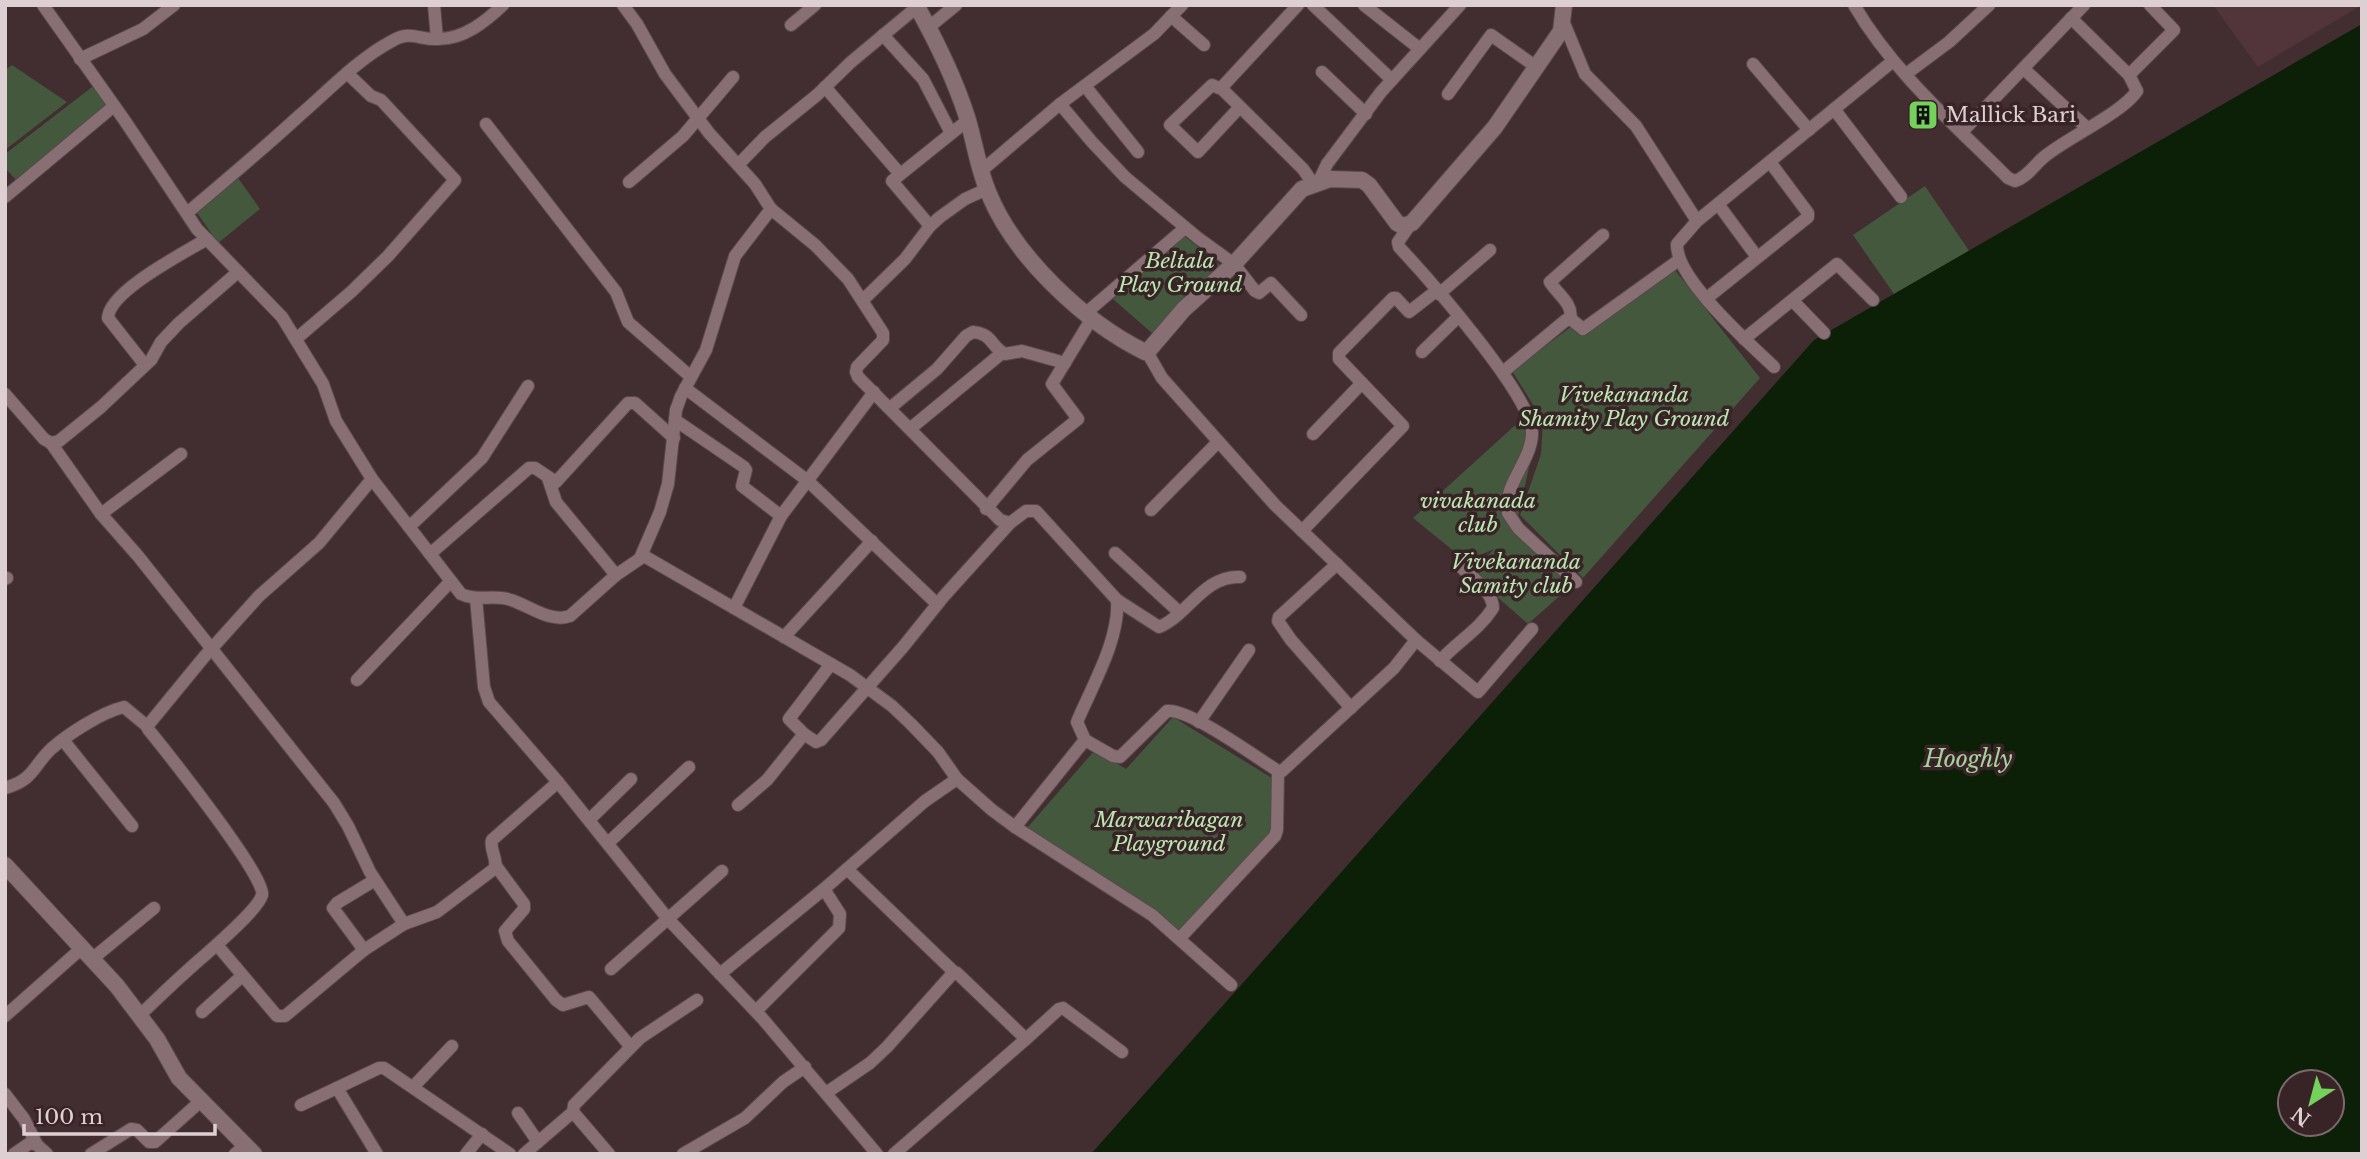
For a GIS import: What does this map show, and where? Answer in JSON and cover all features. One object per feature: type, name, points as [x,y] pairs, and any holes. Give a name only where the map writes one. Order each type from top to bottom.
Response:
[{"type":"street","points":[[43,5],[187,213],[207,239],[282,317],[323,384],[336,421],[372,479],[461,594],[476,598],[510,599],[553,618],[565,618],[641,556],[665,498],[676,410],[710,338],[733,261],[771,209]]},
{"type":"street","points":[[80,59],[143,29],[174,5]]},
{"type":"street","points":[[434,5],[437,40]]},
{"type":"street","points":[[187,213],[347,73],[390,41],[414,34],[437,40],[459,36],[503,5]]},
{"type":"street","points":[[623,5],[665,74],[771,209],[815,245],[848,279],[863,300],[884,335],[883,340],[856,369],[858,377],[911,428],[986,509],[1000,520],[1010,523]]},
{"type":"street","points":[[791,25],[815,5]]},
{"type":"street","points":[[929,27],[956,5]]},
{"type":"street","points":[[980,172],[1060,104],[1154,34],[1182,5]]},
{"type":"street","points":[[1221,88],[1298,5]]},
{"type":"street","points":[[1312,5],[1392,80]]},
{"type":"street","points":[[1364,5],[1420,49]]},
{"type":"street","points":[[1316,184],[1327,164],[1392,80],[1460,5]]},
{"type":"street","points":[[1564,5],[1564,23],[1585,74],[1636,126],[1697,221]]},
{"type":"street","points":[[1854,5],[1870,33],[1893,61],[2008,178],[2015,181],[2021,179],[2043,157],[2136,94],[2137,86],[2129,75],[2071,18]]},
{"type":"street","points":[[1906,74],[1949,43],[1989,5]]},
{"type":"street","points":[[1962,132],[2084,5]]},
{"type":"street","points":[[2129,75],[2174,30],[2150,5]]},
{"type":"street","points":[[738,164],[765,137],[916,6],[948,64],[968,120],[980,172],[987,189],[1000,215],[1055,286],[1089,316],[1147,352],[1162,378],[1275,505],[1416,640],[1478,692],[1532,629]]},
{"type":"street","points":[[1171,16],[1204,45]]},
{"type":"street","points":[[1564,23],[1495,127],[1398,242],[1399,247],[1503,372],[1532,430],[1528,449],[1510,492],[1508,513],[1518,528],[1576,582]]},
{"type":"street","points":[[883,35],[923,79],[951,133]]},
{"type":"street","points":[[1448,94],[1491,35],[1535,66]]},
{"type":"street","points":[[1774,367],[1707,298],[1679,260],[1677,244],[1697,221],[1893,61]]},
{"type":"street","points":[[1753,64],[1809,130]]},
{"type":"street","points":[[2024,69],[2087,128]]},
{"type":"street","points":[[1322,72],[1366,114]]},
{"type":"street","points":[[296,339],[360,283],[455,180],[381,100],[371,96],[347,73]]},
{"type":"street","points":[[629,182],[671,147],[733,77]]},
{"type":"street","points":[[1240,107],[1198,152],[1170,125],[1212,85],[1221,88],[1303,169],[1316,184]]},
{"type":"street","points":[[1086,86],[1138,152]]},
{"type":"street","points":[[825,87],[900,174]]},
{"type":"street","points":[[1060,104],[1125,177],[1185,228],[1234,264],[1255,291],[1259,293],[1271,283],[1301,315]]},
{"type":"street","points":[[5,197],[114,106]]},
{"type":"street","points":[[1834,109],[1901,197]]},
{"type":"street","points":[[930,226],[892,183],[893,179],[968,120]]},
{"type":"street","points":[[486,124],[616,292],[628,322],[688,382],[808,481],[937,604]]},
{"type":"street","points":[[1707,298],[1809,215],[1770,162]]},
{"type":"street","points":[[1147,352],[1184,309],[1234,264],[1295,195],[1316,184],[1330,179],[1362,180],[1369,185],[1397,223],[1402,226],[1410,225]]},
{"type":"street","points":[[863,300],[905,259],[930,226],[955,205],[987,189]]},
{"type":"street","points":[[1718,204],[1758,257]]},
{"type":"street","points":[[986,509],[1027,460],[1079,419],[1052,386],[1089,316],[1185,228]]},
{"type":"street","points":[[1503,372],[1534,344],[1570,319],[1572,313],[1569,306],[1550,282],[1603,235]]},
{"type":"street","points":[[145,365],[108,318],[112,305],[152,273],[207,239]]},
{"type":"street","points":[[1303,531],[1402,429],[1401,422],[1339,359],[1339,353],[1393,298],[1409,312],[1490,250]]},
{"type":"street","points":[[1570,319],[1583,329],[1679,260]]},
{"type":"street","points":[[1744,339],[1837,264],[1873,300]]},
{"type":"street","points":[[51,443],[59,441],[101,407],[145,365],[160,342],[179,323],[238,272]]},
{"type":"street","points":[[1793,301],[1824,333]]},
{"type":"street","points":[[1422,352],[1458,317]]},
{"type":"street","points":[[890,408],[937,369],[970,334],[978,332],[988,336],[1002,353],[1022,351],[1065,363]]},
{"type":"street","points":[[911,428],[1002,353]]},
{"type":"street","points":[[1313,434],[1362,383]]},
{"type":"street","points":[[409,527],[482,458],[528,386]]},
{"type":"street","points":[[734,608],[781,516],[874,393]]},
{"type":"street","points":[[5,394],[44,439],[51,443],[101,514],[138,556],[334,803],[375,880],[404,924]]},
{"type":"street","points":[[430,554],[529,468],[535,468],[554,482],[557,481],[628,403],[635,403],[674,438]]},
{"type":"street","points":[[676,420],[744,467],[746,470],[742,485],[781,516]]},
{"type":"street","points":[[1151,510],[1218,442]]},
{"type":"street","points":[[101,514],[181,454]]},
{"type":"street","points":[[548,478],[556,502],[616,575]]},
{"type":"street","points":[[148,727],[210,650],[259,596],[320,543],[372,479]]},
{"type":"street","points":[[831,664],[790,718],[790,722],[813,741],[821,740],[937,604],[1010,523],[1026,511],[1035,511],[1117,600],[1159,627],[1208,588],[1223,580],[1240,577]]},
{"type":"street","points":[[784,637],[873,541]]},
{"type":"street","points":[[1115,553],[1179,612]]},
{"type":"street","points":[[641,556],[831,664],[868,688],[892,706],[925,738],[957,779],[992,810],[1120,892],[1180,938],[1231,985]]},
{"type":"street","points":[[1337,564],[1279,617],[1278,621],[1291,640],[1351,708]]},
{"type":"street","points":[[1440,661],[1469,636],[1493,608],[1485,590],[1462,568]]},
{"type":"street","points":[[356,680],[451,581]]},
{"type":"street","points":[[476,598],[484,687],[489,702],[558,782],[668,919],[756,1011],[877,1154]]},
{"type":"street","points":[[1117,600],[1117,621],[1077,722],[1085,740],[1113,756],[1121,757],[1167,711],[1175,710],[1278,771],[1284,770],[1394,668],[1416,640]]},
{"type":"street","points":[[1199,722],[1249,650]]},
{"type":"street","points":[[5,788],[18,784],[32,773],[49,751],[63,740],[112,709],[124,707],[148,727],[235,844],[263,889],[258,903],[217,945],[140,1015]]},
{"type":"street","points":[[738,805],[767,780],[804,734]]},
{"type":"street","points":[[63,740],[132,826]]},
{"type":"street","points":[[1015,827],[1085,740]]},
{"type":"street","points":[[608,844],[689,768]]},
{"type":"street","points":[[1180,938],[1275,836],[1278,771]]},
{"type":"street","points":[[589,820],[631,779]]},
{"type":"street","points":[[720,974],[824,889],[925,801],[957,779]]},
{"type":"street","points":[[558,782],[492,840],[496,866],[524,904],[524,909],[505,931],[508,941],[556,1000],[563,1005],[589,997],[630,1046]]},
{"type":"street","points":[[5,865],[140,1015],[179,1078],[202,1100],[245,1151]]},
{"type":"street","points":[[217,945],[277,1016],[282,1017],[364,950],[404,924],[437,912],[496,866]]},
{"type":"street","points":[[847,869],[1026,1039]]},
{"type":"street","points":[[611,969],[722,871]]},
{"type":"street","points":[[364,950],[333,908],[375,880]]},
{"type":"street","points":[[756,1011],[839,928],[840,914],[824,889]]},
{"type":"street","points":[[5,1016],[87,953],[154,908]]},
{"type":"street","points":[[827,1093],[870,1063],[887,1047],[954,972]]},
{"type":"street","points":[[202,1012],[242,976]]},
{"type":"street","points":[[609,1154],[573,1112],[577,1100],[630,1046],[697,1000]]},
{"type":"street","points":[[894,1154],[1059,1009],[1063,1008],[1122,1052]]},
{"type":"street","points":[[413,1087],[452,1046]]},
{"type":"street","points":[[683,1154],[745,1118],[783,1082],[805,1067]]},
{"type":"street","points":[[302,1105],[382,1068],[510,1154]]},
{"type":"street","points":[[337,1088],[377,1154]]},
{"type":"street","points":[[5,1094],[42,1150]]},
{"type":"street","points":[[91,1154],[131,1129],[137,1130],[149,1142],[155,1142],[202,1100]]},
{"type":"street","points":[[524,1154],[573,1112]]},
{"type":"street","points":[[518,1113],[538,1142]]},
{"type":"street","points":[[466,1154],[482,1134]]},
{"type":"street","points":[[14,1154],[30,1143],[42,1150]]},
{"type":"shaded area","points":[[2213,5],[2362,5],[2258,67]]},
{"type":"green space","points":[[12,65],[67,102],[5,150],[5,70]]},
{"type":"green space","points":[[96,84],[113,107],[17,181],[5,168],[5,154]]},
{"type":"green space","points":[[236,175],[260,209],[218,243],[195,210]]},
{"type":"green space","points":[[1925,186],[1978,264],[1903,307],[1853,235]]},
{"type":"green space","name":"Beltala Play Ground","points":[[1183,235],[1225,269],[1153,334],[1113,299]]},
{"type":"green space","name":"Vivekananda Shamity Play Ground","points":[[1675,270],[1760,378],[1583,578],[1520,515],[1541,454],[1543,421],[1512,371],[1572,326],[1582,335]]},
{"type":"green space","name":"vivakanada club","points":[[1523,418],[1531,459],[1515,530],[1572,585],[1528,624],[1471,574],[1494,549],[1466,561],[1413,518]]},
{"type":"green space","name":"Marwaribagan Playground","points":[[1173,717],[1272,778],[1270,835],[1180,930],[1027,828],[1095,750],[1126,769]]},
{"type":"water","name":"Hooghly","points":[[2362,24],[2362,1154],[1091,1154],[1814,340]]},
{"type":"place","name":"Mallick Bari","points":[[1923,115]]},
{"type":"park label","name":"Vivekananda Samity club","points":[[1516,574]]}]
